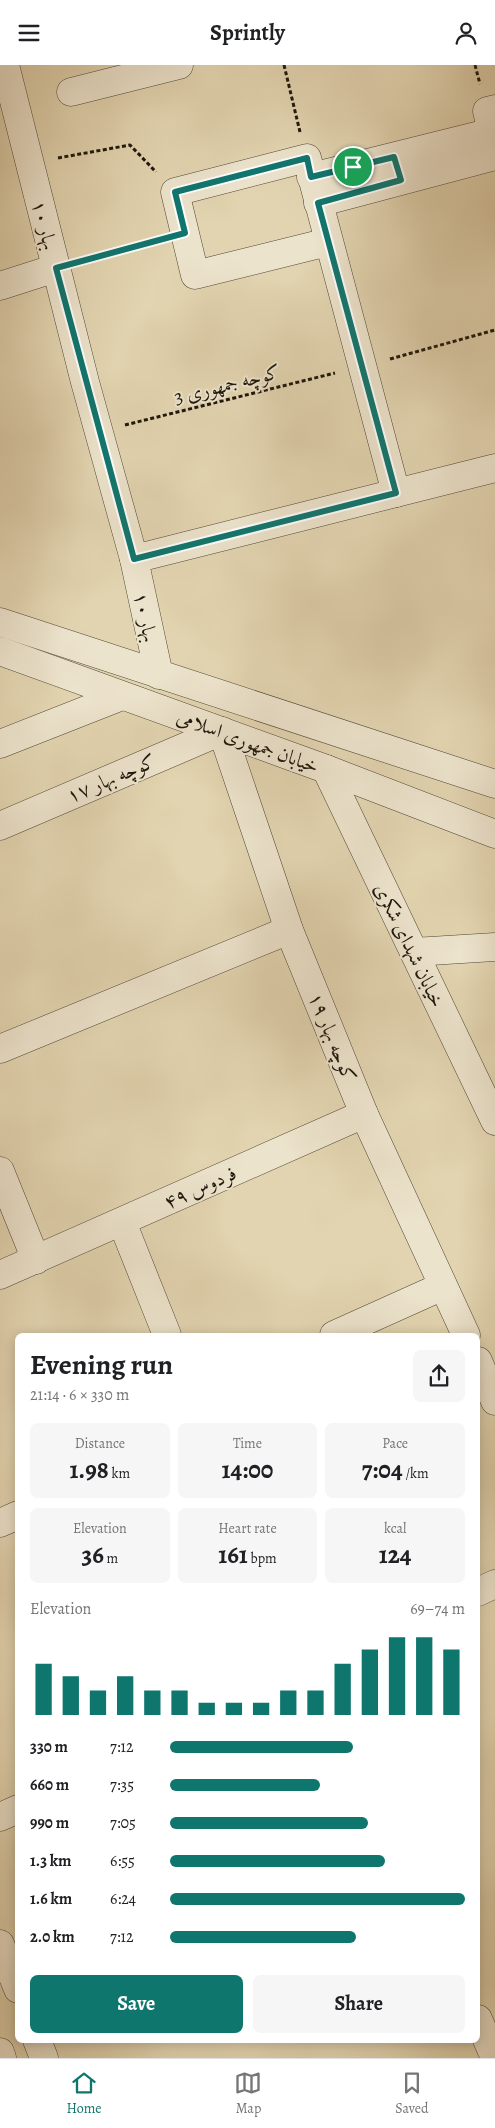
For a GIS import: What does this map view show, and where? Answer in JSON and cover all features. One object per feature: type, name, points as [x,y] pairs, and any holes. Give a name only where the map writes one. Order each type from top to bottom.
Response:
[{"type":"street","name":"بهار ۱۰","points":[[6,65],[8,111],[30,164],[98,432],[134,559],[159,675]]},
{"type":"street","points":[[71,92],[179,65]]},
{"type":"street","points":[[328,242],[195,275],[175,192],[398,169],[494,135]]},
{"type":"street","points":[[312,179],[396,493]]},
{"type":"street","points":[[0,285],[56,268]]},
{"type":"street","points":[[134,559],[495,468]]},
{"type":"street","name":"خیابان جمهوری اسلامی","points":[[0,622],[495,784]]},
{"type":"street","name":"خیابان جمهوری اسلامی","points":[[0,651],[326,769],[495,834]]},
{"type":"street","points":[[0,744],[122,695]]},
{"type":"street","name":"کوچه بهار ۱۷","points":[[0,825],[222,731]]},
{"type":"street","name":"کوچه بهار ۱۹","points":[[222,731],[289,930],[364,1114],[465,1333]]},
{"type":"street","name":"خیابان شهدای شکری","points":[[326,769],[495,1121]]},
{"type":"street","points":[[0,1049],[289,930]]},
{"type":"street","points":[[414,952],[495,947]]},
{"type":"street","name":"فردوس ۴۹","points":[[0,1275],[364,1114]]},
{"type":"street","points":[[0,1171],[36,1260]]},
{"type":"street","points":[[122,1222],[166,1333]]},
{"type":"street","points":[[338,1333],[443,1286]]},
{"type":"street","points":[[480,1592],[495,1584]]},
{"type":"street","points":[[0,1817],[15,1810]]},
{"type":"street","points":[[0,1944],[15,1982]]},
{"type":"street","points":[[38,2043],[44,2058]]},
{"type":"street","points":[[0,2052],[2,2058]]},
{"type":"path","points":[[284,65],[312,179]]},
{"type":"path","points":[[30,164],[130,145],[175,192]]},
{"type":"path","points":[[56,268],[185,233]]},
{"type":"path","name":"کوچه جمهوری 3","points":[[98,432],[363,366],[495,330]]},
{"type":"route","points":[[394,157],[401,180],[318,203],[396,493],[134,559],[98,432],[56,268],[185,233],[175,192],[307,158],[311,177],[353,167],[394,157]]}]
